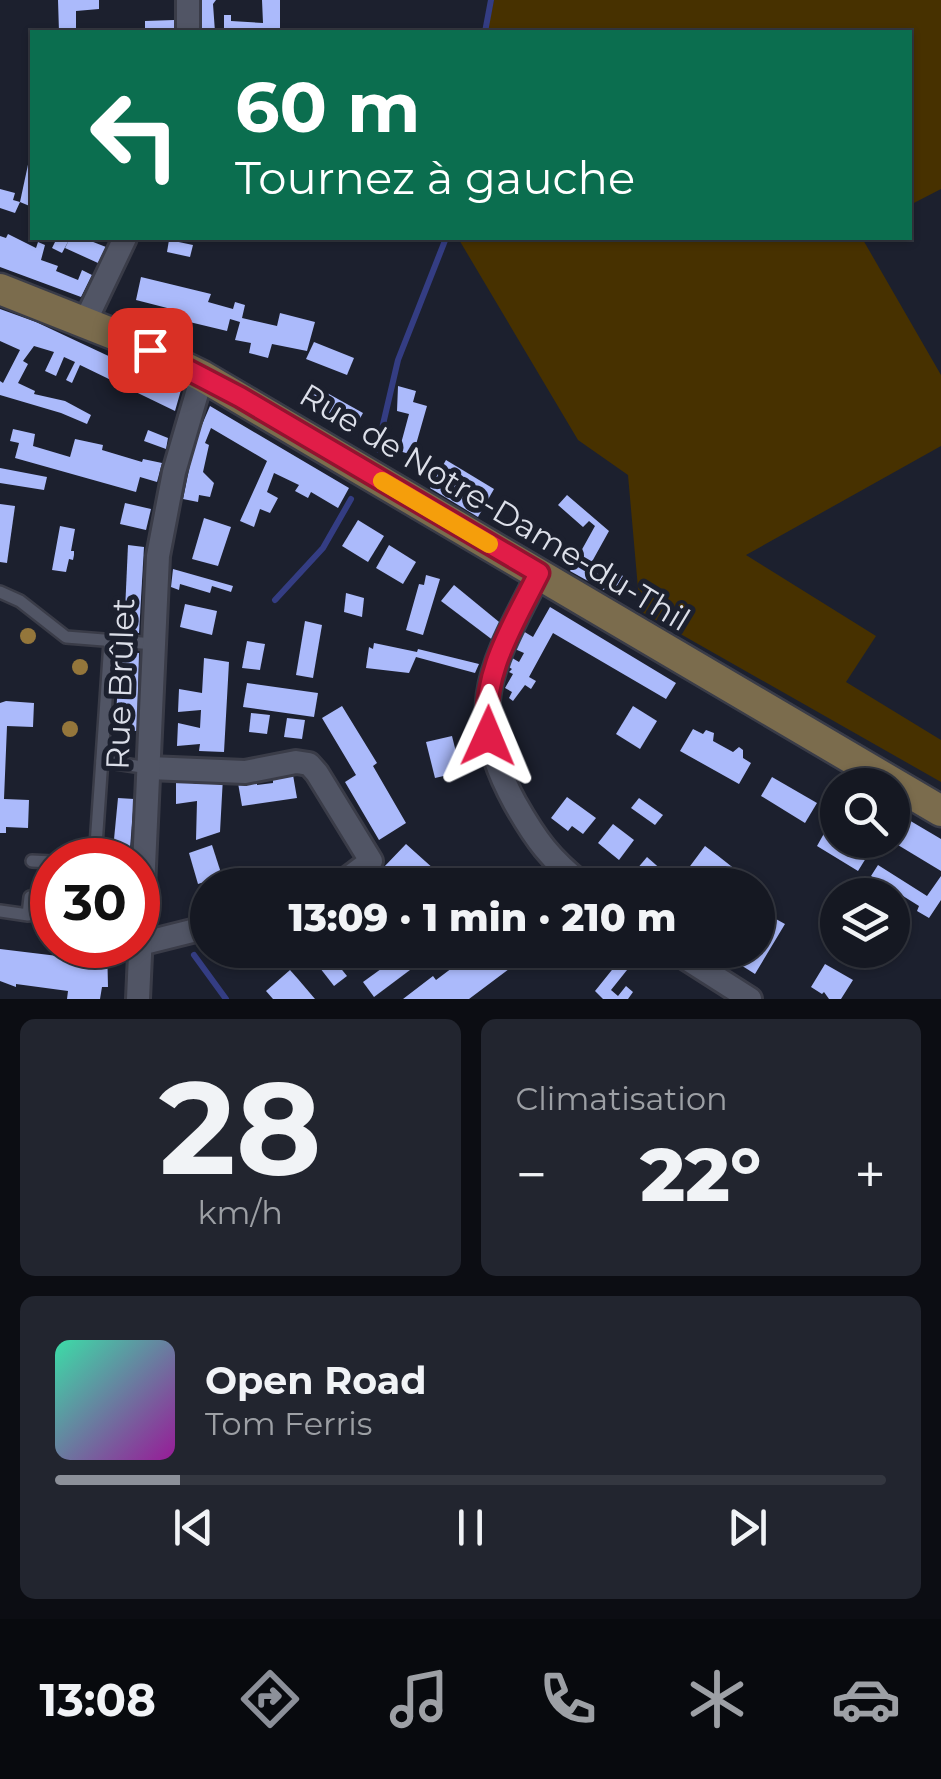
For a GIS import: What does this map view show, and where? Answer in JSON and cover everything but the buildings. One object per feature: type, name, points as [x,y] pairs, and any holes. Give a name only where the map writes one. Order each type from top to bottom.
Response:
[{"type":"main road","name":"Rue de Notre-Dame-du-Thil","points":[[0,289],[85,322],[202,376],[941,811]]},
{"type":"street","points":[[188,0],[188,30]]},
{"type":"street","points":[[85,322],[124,240]]},
{"type":"street","name":"Rue Brûlet","points":[[145,838],[160,536],[202,376]]},
{"type":"street","points":[[539,573],[493,669],[487,698],[488,736],[498,769],[538,842],[562,868]]},
{"type":"street","points":[[150,768],[246,772],[296,762],[309,764],[371,862],[363,868]]},
{"type":"street","points":[[160,939],[190,932]]},
{"type":"street","name":"Rue Brûlet","points":[[138,999],[139,968]]},
{"type":"street","points":[[701,968],[750,999]]},
{"type":"lane","points":[[0,592],[20,601],[66,637],[154,644]]},
{"type":"lane","points":[[97,838],[110,642]]},
{"type":"lane","points":[[102,761],[150,768]]},
{"type":"lane","points":[[0,912],[28,915],[30,897]]},
{"type":"shaded area","points":[[494,0],[941,0],[941,189],[912,204],[912,30],[487,30]]},
{"type":"shaded area","points":[[459,240],[863,240],[941,375],[941,446],[746,555],[876,636],[846,682],[941,740],[941,782],[640,611],[628,475],[578,440]]},
{"type":"waterway","points":[[485,30],[491,0]]},
{"type":"waterway","points":[[377,450],[398,360],[445,240]]},
{"type":"waterway","points":[[275,600],[323,548],[351,499]]},
{"type":"waterway","points":[[203,968],[226,999]]},
{"type":"slow traffic","points":[[382,481],[489,544]]},
{"type":"route","points":[[150,350],[240,397],[539,573],[493,669],[487,698],[488,736]]}]
